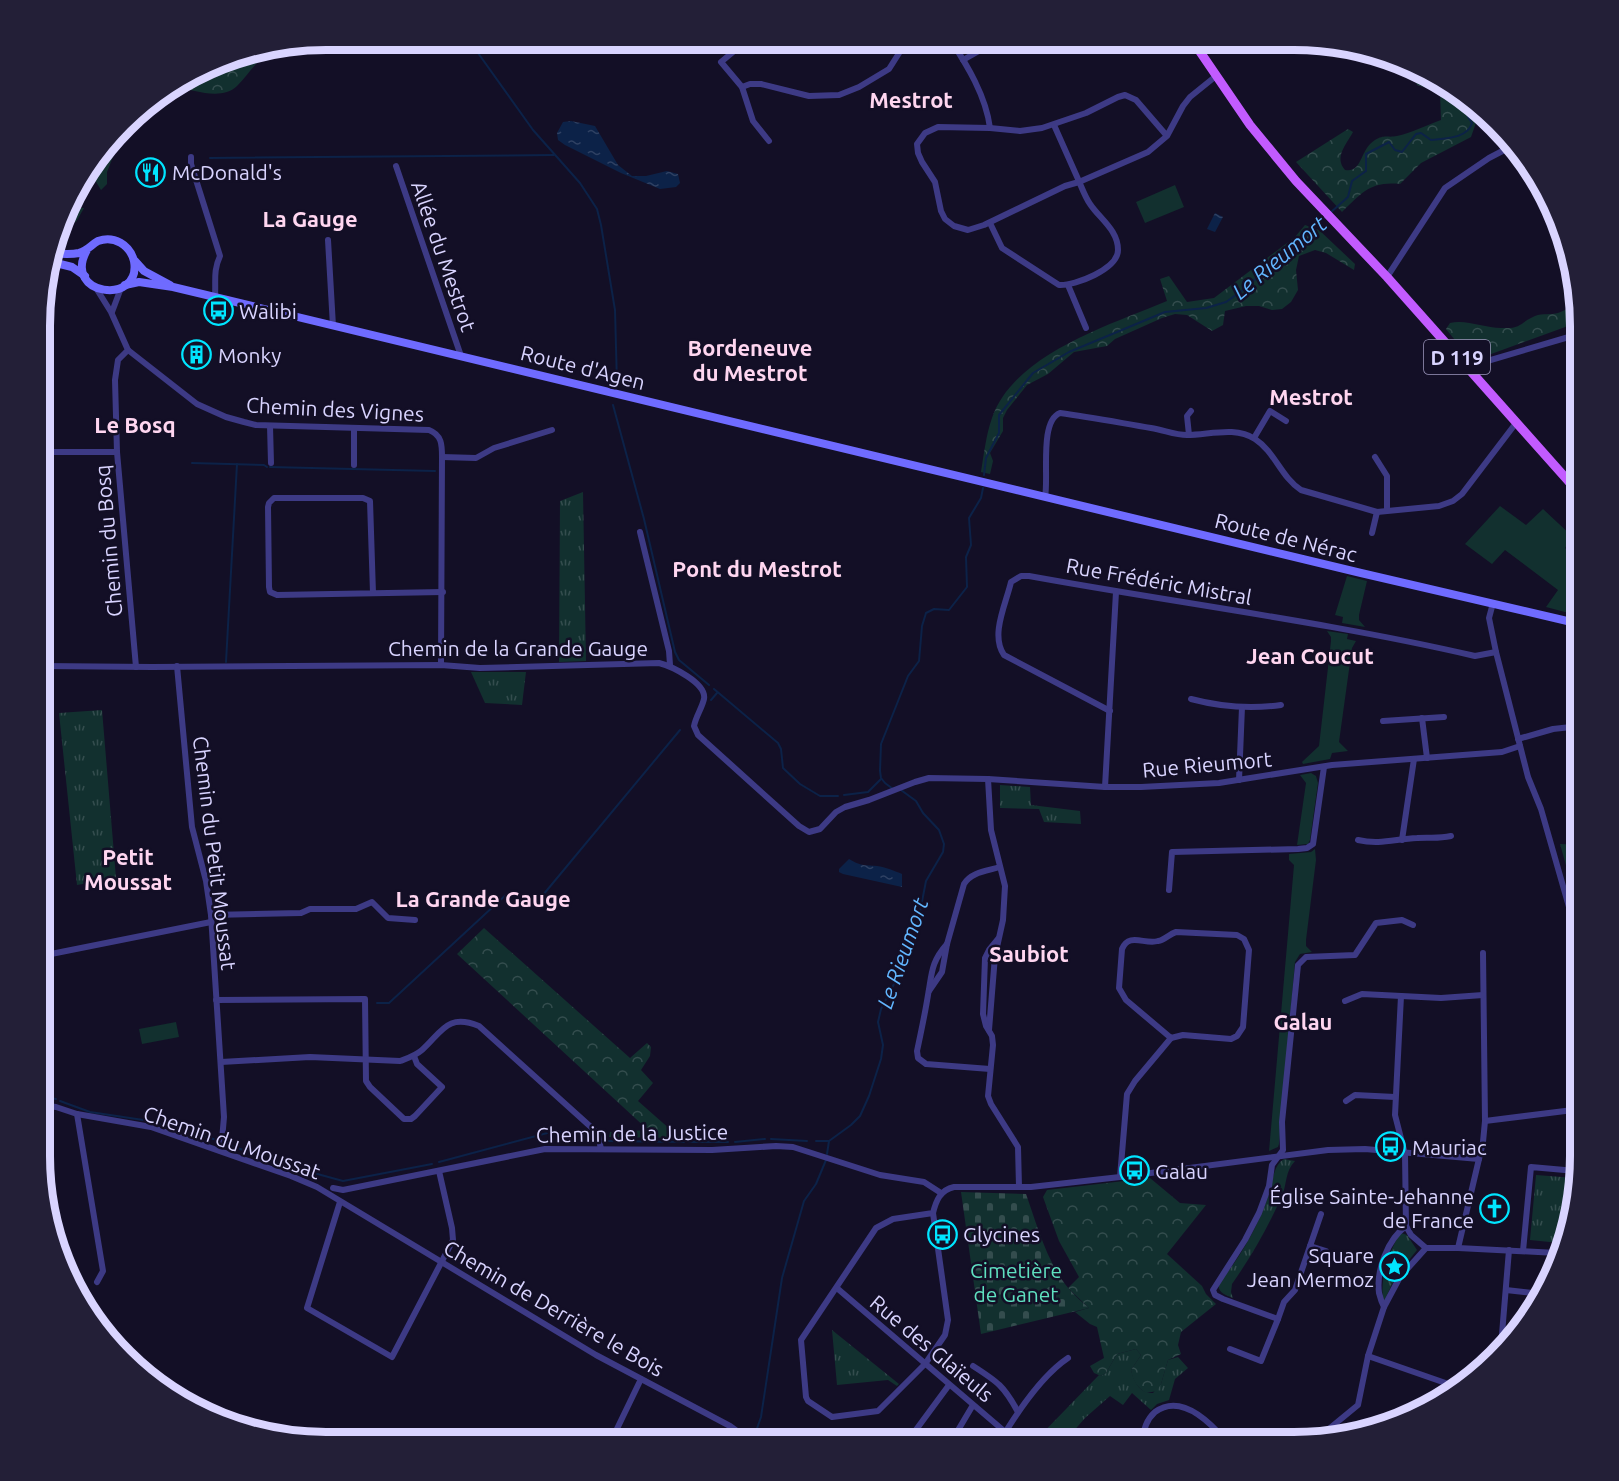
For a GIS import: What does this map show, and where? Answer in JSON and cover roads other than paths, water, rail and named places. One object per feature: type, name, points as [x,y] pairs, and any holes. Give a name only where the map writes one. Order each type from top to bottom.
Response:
[{"type":"main road","name":"D 119","points":[[1199,50],[1250,125],[1296,181],[1387,278],[1570,482]]},
{"type":"main road","points":[[57,263],[72,267],[96,288],[109,291],[123,287],[133,273],[133,258],[123,244],[112,240],[101,240],[87,250],[72,254],[59,253]]},
{"type":"main road","points":[[85,276],[82,265],[87,250]]},
{"type":"main road","name":"Route d'Agen","points":[[133,258],[144,271],[173,287]]},
{"type":"main road","name":"Route d'Agen","points":[[123,287],[139,282],[173,287],[984,482]]},
{"type":"main road","name":"Route de Nérac","points":[[984,482],[1570,622]]},
{"type":"street","points":[[734,50],[721,62],[742,87],[753,121],[769,141]]},
{"type":"street","points":[[742,87],[761,84],[809,96],[839,95],[860,87],[889,69],[901,50]]},
{"type":"street","points":[[957,50],[976,87],[989,118],[990,128]]},
{"type":"street","points":[[963,60],[981,50]]},
{"type":"street","points":[[1167,136],[1136,100],[1125,95],[1054,125],[1020,131],[938,127],[926,133],[917,144],[918,153],[935,182],[945,219],[954,226],[968,230],[990,223],[1065,186],[1080,182],[1148,152],[1167,136],[1190,97],[1216,76]]},
{"type":"street","points":[[990,223],[998,242],[1007,253],[1059,285],[1068,285],[1109,267],[1116,258],[1118,250],[1112,230],[1090,204],[1054,125]]},
{"type":"street","points":[[1387,278],[1445,188],[1505,150]]},
{"type":"street","points":[[191,157],[191,164],[220,256],[214,269],[215,297]]},
{"type":"street","name":"Allée du Mestrot","points":[[396,166],[460,356]]},
{"type":"street","points":[[328,240],[333,326]]},
{"type":"street","points":[[1068,285],[1086,328]]},
{"type":"street","points":[[111,312],[123,287]]},
{"type":"street","points":[[96,288],[111,312],[128,350]]},
{"type":"street","points":[[1466,367],[1570,337]]},
{"type":"street","name":"Chemin des Vignes","points":[[128,350],[183,394],[212,412],[256,425],[429,430],[438,436],[442,442],[441,665]]},
{"type":"street","name":"Chemin du Bosq","points":[[128,350],[118,360],[115,370],[117,452],[136,667]]},
{"type":"street","points":[[1189,435],[1187,416],[1191,411]]},
{"type":"street","points":[[1254,438],[1270,411],[1286,421]]},
{"type":"street","points":[[1045,497],[1047,445],[1052,421],[1056,414],[1189,435],[1241,433],[1254,438],[1268,451],[1288,480],[1301,490],[1377,512],[1439,506],[1456,499],[1516,423]]},
{"type":"street","points":[[270,426],[271,463]]},
{"type":"street","points":[[354,428],[354,465]]},
{"type":"street","points":[[442,457],[476,459],[494,447],[552,430]]},
{"type":"street","points":[[50,452],[117,452]]},
{"type":"street","points":[[1375,457],[1387,476],[1387,510]]},
{"type":"street","points":[[373,593],[370,501],[363,498],[274,498],[271,500],[268,507],[269,587],[272,594],[276,595],[443,592]]},
{"type":"street","points":[[1372,532],[1377,512]]},
{"type":"street","points":[[640,532],[669,651],[669,665]]},
{"type":"street","name":"Rue Frédéric Mistral","points":[[1110,711],[1009,660],[1000,650],[997,636],[1011,582],[1018,577],[1029,576],[1343,629],[1475,656],[1496,652]]},
{"type":"street","points":[[1105,787],[1116,592]]},
{"type":"street","points":[[1492,603],[1489,618],[1496,652],[1528,777],[1541,809],[1570,910]]},
{"type":"street","name":"Chemin de la Grande Gauge","points":[[50,666],[441,665],[480,668],[659,663],[680,671],[700,687],[704,694],[694,726],[698,735],[805,831],[814,832],[820,829],[836,812],[845,807],[897,789]]},
{"type":"street","name":"Chemin du Petit Moussat","points":[[177,666],[192,827],[206,881],[211,915],[224,1117],[221,1151]]},
{"type":"street","points":[[1191,699],[1208,704],[1242,707],[1281,705]]},
{"type":"street","points":[[1239,780],[1242,707]]},
{"type":"street","points":[[1383,722],[1444,717]]},
{"type":"street","points":[[1422,718],[1427,758]]},
{"type":"street","name":"Rue Rieumort","points":[[897,789],[935,778],[988,778],[1105,787],[1155,787],[1239,780],[1324,766],[1502,752],[1519,742],[1553,729],[1570,727]]},
{"type":"street","points":[[1402,840],[1414,759]]},
{"type":"street","points":[[1169,890],[1172,852],[1298,849],[1311,846],[1324,766]]},
{"type":"street","points":[[988,778],[991,830],[1005,886],[989,1031],[993,1041],[988,1096],[1019,1151],[1019,1187]]},
{"type":"street","points":[[1358,840],[1374,844],[1451,836]]},
{"type":"street","points":[[929,992],[942,972],[947,944],[967,878],[1000,867]]},
{"type":"street","points":[[211,915],[356,909],[372,902],[388,918],[415,920]]},
{"type":"street","points":[[1278,1319],[1223,1299],[1215,1295],[1213,1290],[1245,1240],[1259,1213],[1269,1186],[1272,1165],[1283,1150],[1282,1122],[1300,961],[1306,957],[1356,955],[1376,923],[1402,921],[1413,925]]},
{"type":"street","points":[[50,954],[211,922]]},
{"type":"street","points":[[1120,1177],[1127,1094],[1132,1084],[1170,1038],[1183,1035],[1231,1039],[1241,1032],[1249,950],[1242,937],[1176,932],[1157,942],[1132,939],[1124,944],[1119,981],[1120,992],[1126,1000],[1170,1038]]},
{"type":"street","points":[[947,944],[933,966],[917,1051],[918,1058],[930,1065],[990,1069]]},
{"type":"street","points":[[1458,1248],[1483,1142],[1485,1121],[1483,953]]},
{"type":"street","points":[[1345,1001],[1362,994],[1441,998],[1483,995]]},
{"type":"street","points":[[1401,996],[1395,1122],[1405,1154],[1406,1226],[1417,1242],[1426,1248],[1551,1253]]},
{"type":"street","points":[[216,1000],[365,999],[366,1081],[404,1119],[411,1119],[441,1087],[417,1064],[414,1056]]},
{"type":"street","points":[[221,1062],[310,1057],[400,1061],[422,1050],[440,1029],[450,1023],[460,1021],[479,1026],[592,1128],[598,1135],[601,1149]]},
{"type":"street","points":[[1346,1101],[1354,1095],[1395,1098]]},
{"type":"street","name":"Chemin du Moussat","points":[[50,1106],[77,1114],[151,1127],[298,1179],[317,1187],[340,1202]]},
{"type":"street","points":[[1485,1121],[1570,1110]]},
{"type":"street","points":[[77,1114],[103,1271],[96,1282]]},
{"type":"street","name":"Chemin de la Justice","points":[[333,1188],[343,1190],[545,1149],[712,1150],[785,1146],[827,1156],[880,1175],[924,1182],[944,1191]]},
{"type":"street","points":[[933,1214],[893,1219],[881,1224],[855,1258],[838,1289],[801,1340],[806,1397],[808,1401],[832,1417],[878,1411],[925,1364],[945,1335],[948,1325],[933,1214],[944,1191],[954,1187],[1019,1187],[1120,1177],[1328,1150],[1356,1149],[1479,1159]]},
{"type":"street","points":[[1523,1251],[1531,1167],[1569,1170]]},
{"type":"street","points":[[340,1202],[307,1308],[392,1357],[453,1240],[439,1171]]},
{"type":"street","name":"Chemin de Derrière le Bois","points":[[340,1202],[596,1355],[738,1432]]},
{"type":"street","points":[[1230,1349],[1261,1361],[1284,1302],[1295,1290],[1321,1214]]},
{"type":"street","points":[[1384,1307],[1379,1293],[1382,1269],[1390,1243],[1406,1226]]},
{"type":"street","points":[[1310,1246],[1326,1251]]},
{"type":"street","points":[[1329,1429],[1358,1405],[1368,1356],[1384,1307],[1400,1276],[1426,1248]]},
{"type":"street","points":[[1502,1336],[1509,1250]]},
{"type":"street","name":"Rue des Glaïeuls","points":[[838,1289],[1006,1431],[1018,1412],[1057,1365],[1068,1358]]},
{"type":"street","points":[[1506,1290],[1532,1293]]},
{"type":"street","points":[[1368,1356],[1448,1384]]},
{"type":"street","name":"Rue des Glaïeuls","points":[[973,1366],[998,1382],[1018,1412]]},
{"type":"street","points":[[617,1432],[641,1379]]},
{"type":"street","points":[[915,1432],[950,1385]]},
{"type":"street","points":[[957,1432],[973,1405]]},
{"type":"street","points":[[1144,1432],[1147,1421],[1154,1414],[1162,1408],[1172,1406],[1192,1410],[1217,1432]]},
{"type":"water","points":[[571,121],[595,126],[618,165],[632,176],[646,176],[667,171],[678,174],[680,183],[676,187],[660,189],[621,173],[565,145],[558,140],[557,133],[563,122]]},
{"type":"water","points":[[1215,213],[1223,217],[1215,232],[1207,229]]},
{"type":"water","points":[[849,859],[859,864],[883,867],[902,874],[902,887],[839,872],[839,869]]},
{"type":"waterway","points":[[476,50],[533,130],[580,183],[597,209],[615,310],[617,384]]},
{"type":"waterway","name":"Le Rieumort","points":[[1330,213],[1348,197],[1352,181],[1366,171],[1366,154],[1389,142],[1395,150],[1402,152],[1416,134],[1421,133],[1431,140],[1461,135],[1472,123],[1468,117],[1470,114]]},
{"type":"waterway","points":[[210,158],[554,155]]},
{"type":"waterway","name":"Le Rieumort","points":[[984,475],[986,458],[999,433],[999,415],[1033,373],[1069,352],[1165,312],[1206,308],[1226,302],[1243,290],[1325,217]]},
{"type":"waterway","points":[[613,405],[644,519],[675,652],[679,660],[709,685]]},
{"type":"waterway","points":[[192,463],[264,465],[267,467]]},
{"type":"waterway","points":[[226,662],[237,464]]},
{"type":"waterway","points":[[270,467],[435,471]]},
{"type":"waterway","name":"Le Rieumort","points":[[893,789],[881,778],[881,744],[908,676],[919,661],[922,626],[926,613],[934,609],[949,610],[967,587],[966,557],[971,545],[969,518],[981,498],[983,488]]},
{"type":"waterway","points":[[714,689],[778,743],[783,768],[800,784],[820,796],[838,796]]},
{"type":"waterway","points":[[711,700],[717,693]]},
{"type":"waterway","points":[[377,1003],[389,1003],[509,892],[513,891],[533,901],[538,901],[680,730]]},
{"type":"waterway","points":[[844,795],[868,792],[881,779]]},
{"type":"waterway","name":"Le Rieumort","points":[[827,1154],[829,1141],[860,1116],[869,1096],[883,1045],[878,1022],[881,1009],[894,984],[905,940],[917,924],[926,881],[943,852],[944,844],[939,830],[923,813],[916,801],[901,790]]},
{"type":"waterway","points":[[50,1098],[56,1099]]},
{"type":"waterway","points":[[60,1101],[90,1112],[150,1121],[217,1140]]},
{"type":"waterway","points":[[439,1162],[551,1132],[565,1132],[594,1139]]},
{"type":"waterway","points":[[735,1142],[765,1139]]},
{"type":"waterway","points":[[771,1139],[807,1141]]},
{"type":"waterway","points":[[606,1141],[684,1142]]},
{"type":"waterway","points":[[816,1141],[829,1141]]},
{"type":"waterway","points":[[689,1142],[728,1142]]},
{"type":"waterway","points":[[228,1144],[270,1161],[343,1181],[432,1164]]},
{"type":"waterway","name":"Le Rieumort","points":[[756,1432],[761,1417],[782,1278],[804,1201],[816,1184],[826,1160]]},
{"type":"place","name":"McDonald's","points":[[151,172]]},
{"type":"place","name":"Walibi","points":[[218,311]]},
{"type":"place","name":"Monky","points":[[197,355]]},
{"type":"place","name":"Mauriac","points":[[1391,1147]]},
{"type":"place","name":"Galau","points":[[1134,1171]]},
{"type":"place","name":"Église Sainte-Jehanne de France","points":[[1495,1208]]},
{"type":"place","name":"Glycines","points":[[942,1234]]},
{"type":"place","name":"Square Jean Mermoz","points":[[1395,1267]]},
{"type":"district","name":"Mestrot","points":[[911,99]]},
{"type":"district","name":"La Gauge","points":[[310,218]]},
{"type":"district","name":"Bordeneuve du Mestrot","points":[[750,360]]},
{"type":"district","name":"Mestrot","points":[[1311,396]]},
{"type":"district","name":"Le Bosq","points":[[135,424]]},
{"type":"district","name":"Pont du Mestrot","points":[[757,568]]},
{"type":"district","name":"Jean Coucut","points":[[1310,655]]},
{"type":"district","name":"Petit Moussat","points":[[128,868]]},
{"type":"district","name":"La Grande Gauge","points":[[483,898]]},
{"type":"district","name":"Saubiot","points":[[1029,953]]},
{"type":"district","name":"Galau","points":[[1303,1021]]},
{"type":"park label","name":"Cimetière de Ganet","points":[[1016,1282]]}]
